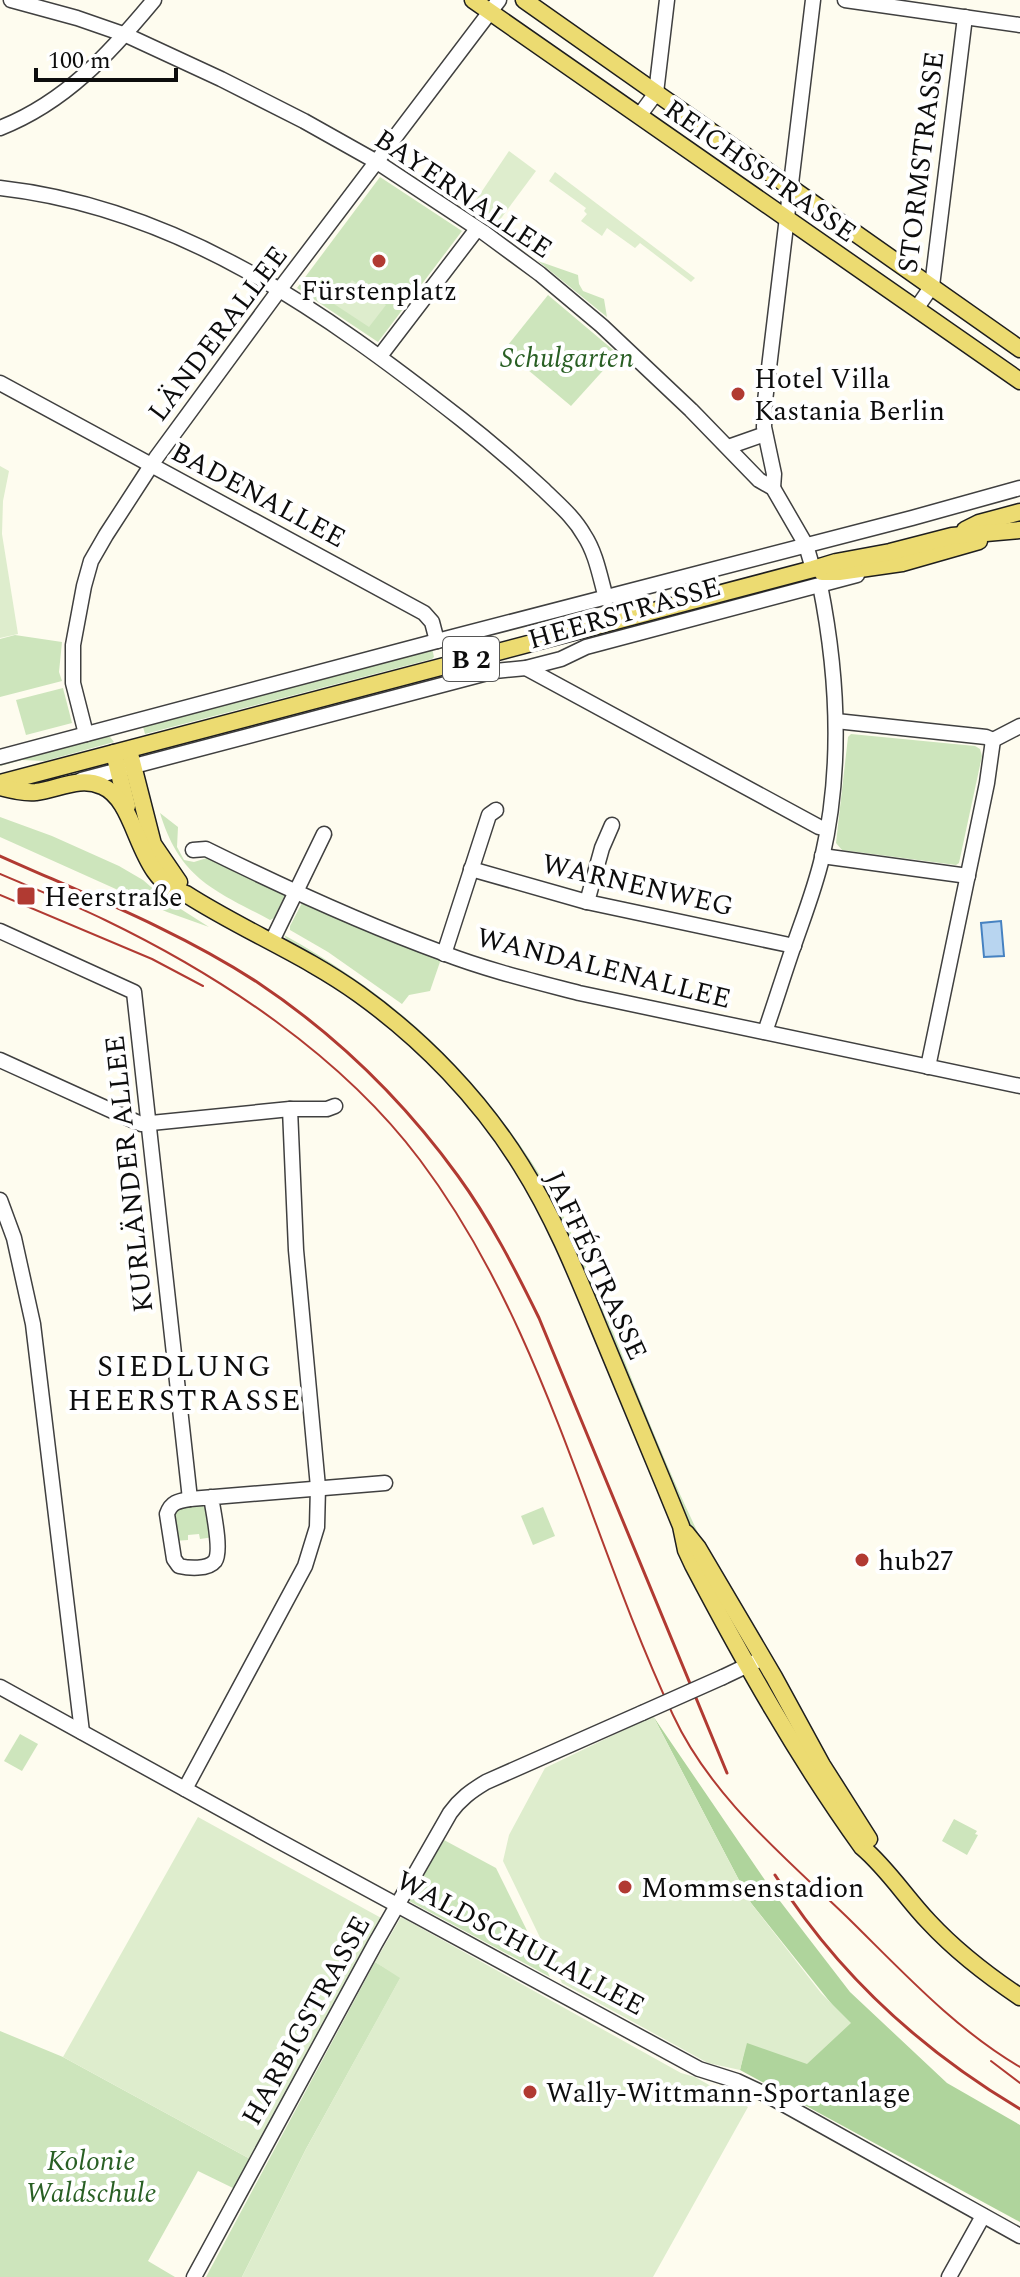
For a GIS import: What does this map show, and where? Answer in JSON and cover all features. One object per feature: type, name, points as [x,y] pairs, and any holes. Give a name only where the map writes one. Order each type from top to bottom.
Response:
[{"type":"main road","name":"REICHSSTRASSE","points":[[473,0],[495,6],[639,116],[1020,381]]},
{"type":"main road","name":"REICHSSTRASSE","points":[[524,0],[1020,349]]},
{"type":"main road","name":"HEERSTRASSE","points":[[952,536],[979,523],[1020,512]]},
{"type":"main road","name":"HEERSTRASSE","points":[[817,577],[836,562],[952,536],[1018,531]]},
{"type":"main road","name":"HEERSTRASSE","points":[[0,785],[122,751],[827,573],[919,559],[1018,531]]},
{"type":"main road","name":"JAFFÉSTRASSE","points":[[122,751],[136,837],[150,864],[175,891],[186,894],[337,979],[404,1030],[462,1087],[515,1156],[560,1234],[681,1526],[693,1565],[869,1838],[876,1859],[946,1939],[965,1957],[1020,1997]]},
{"type":"main road","name":"JAFFÉSTRASSE","points":[[126,769],[153,844],[186,894]]},
{"type":"main road","name":"HEERSTRASSE","points":[[0,785],[29,792],[77,782]]},
{"type":"main road","name":"JAFFÉSTRASSE","points":[[77,782],[92,783],[110,790],[131,821]]},
{"type":"street","name":"BAYERNALLEE","points":[[11,0],[126,35],[221,79],[377,162],[477,229],[540,274],[602,326],[759,480],[773,488],[806,545]]},
{"type":"street","points":[[0,128],[62,94],[98,65],[154,0]]},
{"type":"street","points":[[639,116],[656,93],[667,0]]},
{"type":"street","points":[[773,488],[774,474],[765,434],[765,401],[813,0]]},
{"type":"street","points":[[845,0],[1020,25]]},
{"type":"street","name":"LÄNDERALLEE","points":[[86,734],[73,683],[72,666],[73,645],[91,561],[151,465],[495,6]]},
{"type":"street","name":"STORMSTRASSE","points":[[916,309],[932,286],[965,17]]},
{"type":"street","points":[[0,188],[55,197],[151,224],[232,261],[380,356],[488,441],[579,526],[591,547],[606,598]]},
{"type":"street","points":[[380,356],[477,229]]},
{"type":"street","name":"BADENALLEE","points":[[0,383],[424,613],[432,622],[437,641]]},
{"type":"street","points":[[728,447],[765,434]]},
{"type":"street","name":"HEERSTRASSE","points":[[0,757],[1020,488]]},
{"type":"street","points":[[765,1032],[822,856],[834,778],[836,721],[833,663],[817,577],[806,545]]},
{"type":"street","name":"HEERSTRASSE","points":[[77,782],[495,671],[526,668],[561,659],[586,647],[817,577]]},
{"type":"street","points":[[558,686],[561,659]]},
{"type":"street","points":[[526,668],[827,829]]},
{"type":"street","points":[[836,721],[993,740]]},
{"type":"street","points":[[993,740],[1020,726]]},
{"type":"street","points":[[102,730],[120,736],[122,751]]},
{"type":"street","points":[[928,1067],[987,783],[993,740]]},
{"type":"street","points":[[444,954],[489,815],[496,810]]},
{"type":"street","points":[[587,902],[602,848],[612,825]]},
{"type":"street","points":[[272,941],[324,834]]},
{"type":"street","name":"WANDALENALLEE","points":[[193,850],[206,849],[295,893],[444,954],[509,975],[579,993],[1020,1086]]},
{"type":"street","points":[[822,856],[968,876]]},
{"type":"street","name":"WARNENWEG","points":[[471,869],[587,902],[794,946]]},
{"type":"street","name":"KURLÄNDER ALLEE","points":[[0,931],[134,992],[190,1499]]},
{"type":"street","points":[[0,1060],[141,1124],[335,1106]]},
{"type":"street","points":[[185,1789],[305,1566],[317,1527],[318,1487],[296,1250],[290,1109]]},
{"type":"street","points":[[0,1200],[14,1238],[33,1324],[82,1732]]},
{"type":"street","points":[[211,1497],[218,1551],[215,1561],[208,1566],[179,1566],[174,1559],[167,1514],[169,1507],[177,1501],[190,1499],[211,1497],[318,1487],[385,1483]]},
{"type":"street","name":"HARBIGSTRASSE","points":[[194,2277],[354,1981],[450,1813],[470,1791],[755,1662]]},
{"type":"street","name":"WALDSCHULALLEE","points":[[0,1687],[699,2069],[767,2095],[1020,2236]]},
{"type":"street","points":[[949,2277],[983,2216]]},
{"type":"green space","points":[[509,151],[536,171],[499,221],[474,203]]},
{"type":"green space","points":[[555,172],[695,278],[691,282],[640,243],[635,248],[607,228],[602,236],[581,221],[587,214],[584,211],[586,208],[549,181]]},
{"type":"green space","name":"Fürstenplatz","points":[[380,177],[462,231],[378,342],[297,288]]},
{"type":"green space","points":[[538,261],[578,275],[583,291],[604,299],[607,317]]},
{"type":"green space","points":[[352,280],[386,305],[369,327],[334,304]]},
{"type":"green space","name":"Schulgarten","points":[[548,295],[618,354],[571,406],[504,350]]},
{"type":"green space","points":[[0,466],[9,471],[3,501],[2,534],[18,634],[0,638]]},
{"type":"green space","points":[[15,635],[62,642],[59,672],[62,681],[0,697],[0,639]]},
{"type":"green space","points":[[432,648],[432,659],[145,734],[142,723]]},
{"type":"green space","points":[[63,688],[72,723],[26,735],[16,700]]},
{"type":"green space","points":[[851,734],[975,746],[980,749],[982,756],[959,863],[842,850],[836,843],[848,737]]},
{"type":"green space","points":[[110,737],[114,742],[45,761],[22,760],[0,766],[0,763]]},
{"type":"green space","points":[[160,813],[178,827],[177,847],[184,860],[194,862],[210,857],[282,891],[285,895],[274,918],[270,920],[232,900],[202,880],[189,868],[178,853]]},
{"type":"green space","points":[[0,817],[119,866],[209,927],[167,912],[0,837]]},
{"type":"green space","points":[[302,903],[441,959],[430,991],[409,995],[402,1004],[328,952],[290,930]]},
{"type":"green space","points":[[284,935],[368,988],[439,1048],[500,1118],[555,1200],[552,1201],[500,1121],[438,1051],[367,991],[287,940]]},
{"type":"green space","points":[[561,1211],[702,1541],[684,1511],[558,1212]]},
{"type":"green space","points":[[199,1503],[210,1512],[214,1537],[200,1539],[199,1534],[188,1535],[188,1540],[174,1541],[172,1518],[179,1506]]},
{"type":"green space","points":[[543,1507],[555,1536],[533,1545],[521,1516]]},
{"type":"green space","points":[[653,1716],[773,1892],[850,1992],[947,2083],[1020,2125],[1020,2222],[740,2070],[746,2043],[834,2007],[751,1903]]},
{"type":"green space","name":"Mommsenstadion","points":[[653,1716],[751,1903],[821,1993],[851,2023],[807,2064],[747,2043],[740,2070],[708,2063],[562,1983],[503,1861],[509,1835],[545,1768]]},
{"type":"green space","points":[[20,1734],[38,1744],[22,1771],[4,1761]]},
{"type":"green space","points":[[198,1817],[383,1919],[252,2160],[63,2057]]},
{"type":"green space","points":[[954,1819],[977,1831],[975,1834],[978,1835],[967,1855],[942,1841]]},
{"type":"green space","points":[[444,1840],[496,1868],[550,1977],[409,1901]]},
{"type":"green space","name":"Wally-Wittmann-Sportanlage","points":[[401,1917],[748,2107],[653,2277],[242,2277],[306,2149],[400,1978],[375,1962]]},
{"type":"green space","points":[[375,1962],[401,1977],[306,2149],[242,2277],[206,2277]]},
{"type":"green space","name":"Kolonie Waldschule","points":[[0,2031],[63,2057],[252,2160],[235,2189],[198,2171],[148,2261],[175,2277],[0,2277]]},
{"type":"water","points":[[1001,921],[1004,956],[984,957],[981,923]]},
{"type":"tram line","points":[[0,874],[149,942],[235,993],[317,1053],[389,1122],[420,1160],[463,1224],[500,1290],[561,1430],[643,1645],[673,1715],[707,1773],[751,1824],[930,1998],[973,2035],[1020,2067]]},
{"type":"tram line","points":[[0,895],[152,959],[203,986]]},
{"type":"tram line","points":[[991,2061],[1020,2083]]},
{"type":"railway","points":[[0,856],[163,930],[257,982],[340,1046],[391,1095],[437,1148],[491,1227],[539,1318],[727,1773]]},
{"type":"railway","points":[[775,1875],[825,1944],[883,2006],[949,2061],[1020,2109]]},
{"type":"place","name":"Fürstenplatz","points":[[379,261]]},
{"type":"place","name":"Hotel Villa Kastania Berlin","points":[[738,394]]},
{"type":"place","name":"Heerstraße","points":[[26,896]]},
{"type":"place","name":"hub27","points":[[862,1560]]},
{"type":"place","name":"Mommsenstadion","points":[[625,1887]]},
{"type":"place","name":"Wally-Wittmann-Sportanlage","points":[[530,2092]]},
{"type":"district","name":"SIEDLUNG HEERSTRASSE","points":[[185,1383]]}]
